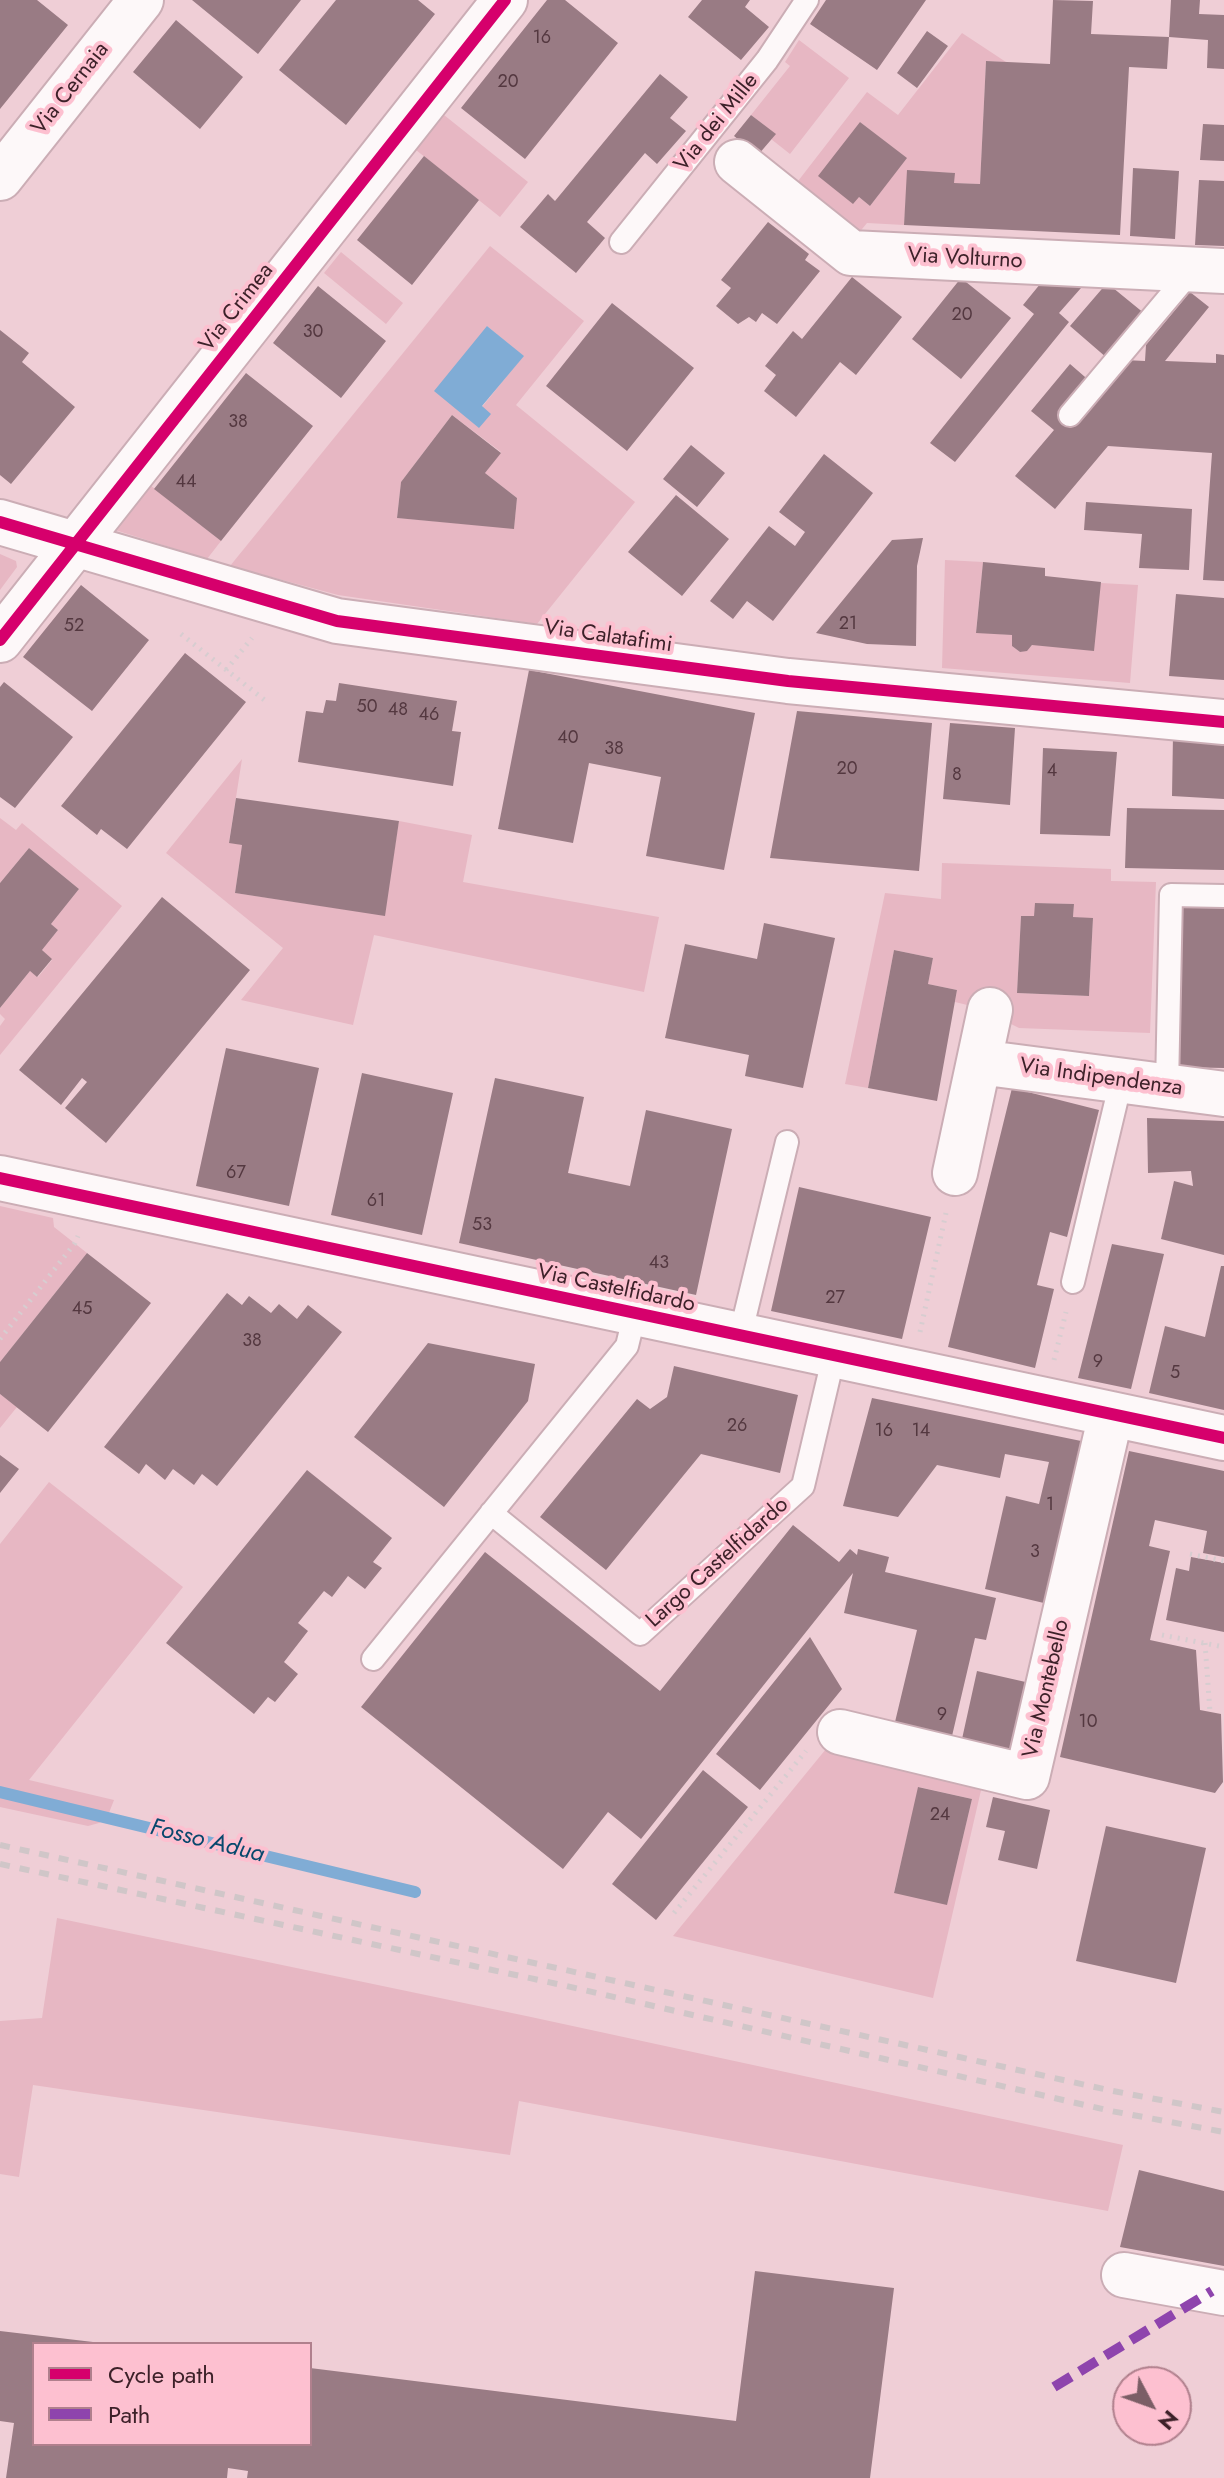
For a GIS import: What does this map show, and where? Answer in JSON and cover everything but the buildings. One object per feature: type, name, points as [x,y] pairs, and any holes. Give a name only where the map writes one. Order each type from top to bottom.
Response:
[{"type":"street","name":"Via Cernaia","points":[[0,178],[141,0]]},
{"type":"street","name":"Via Crimea","points":[[0,640],[505,0]]},
{"type":"street","name":"Via Volturno","points":[[737,162],[851,253],[1208,271]]},
{"type":"street","name":"Via Calatafimi","points":[[0,522],[337,621],[788,681],[1224,722]]},
{"type":"street","points":[[955,1173],[990,1010]]},
{"type":"street","name":"Via Indipendenza","points":[[979,1062],[1224,1094]]},
{"type":"street","name":"Via Castelfidardo","points":[[0,1178],[1224,1438]]},
{"type":"street","name":"Via Montebello","points":[[840,1732],[1027,1777],[1111,1414]]},
{"type":"street","points":[[1124,2275],[1224,2293]]},
{"type":"lane","name":"Via dei Mille","points":[[621,242],[767,60],[807,0]]},
{"type":"lane","points":[[1070,415],[1208,271]]},
{"type":"lane","points":[[1167,1087],[1171,895],[1224,896]]},
{"type":"lane","points":[[1073,1282],[1121,1081]]},
{"type":"lane","points":[[740,1336],[787,1142]]},
{"type":"lane","points":[[373,1659],[627,1346],[635,1313]]},
{"type":"lane","name":"Largo Castelfidardo","points":[[491,1513],[640,1634],[803,1486],[834,1355]]},
{"type":"path","points":[[181,634],[267,702]]},
{"type":"path","points":[[912,1372],[955,1173]]},
{"type":"path","points":[[0,1339],[75,1243],[92,1198]]},
{"type":"path","points":[[1044,1400],[1073,1282]]},
{"type":"path","points":[[1190,1554],[1224,1561]]},
{"type":"path","points":[[1162,1635],[1224,1647]]},
{"type":"path","points":[[1205,1643],[1210,1712]]},
{"type":"path","points":[[674,1913],[825,1728],[840,1732]]},
{"type":"shaded area","points":[[962,33],[1006,62],[986,61],[980,184],[954,183],[954,173],[908,171],[904,225],[867,223],[858,234],[795,185],[867,92],[898,115]],"holes":[[[860,122],[906,158],[870,206],[859,197]]]},
{"type":"shaded area","points":[[799,40],[849,78],[790,154],[771,139],[775,134],[751,115],[790,66],[785,62]]},
{"type":"shaded area","points":[[444,115],[528,182],[500,217],[416,150]]},
{"type":"shaded area","points":[[490,246],[584,321],[516,405],[635,502],[537,624],[338,595],[230,566]],"holes":[[[487,326],[523,356],[482,407]],[[452,415],[501,452],[485,473],[517,498],[514,528],[397,518],[401,482]]]},
{"type":"shaded area","points":[[341,252],[403,303],[386,324],[324,273]]},
{"type":"shaded area","points":[[150,485],[221,541],[207,559],[115,530]]},
{"type":"shaded area","points":[[0,554],[16,561],[17,567],[0,590]]},
{"type":"shaded area","points":[[945,560],[983,562],[976,632],[1012,635],[1012,646],[1020,652],[1027,650],[1101,583],[1138,585],[1130,683],[942,668]]},
{"type":"shaded area","points":[[242,759],[229,842],[242,845],[235,893],[384,915],[399,821],[472,835],[463,882],[659,917],[644,992],[374,935],[353,1025],[241,1000],[283,948],[166,853]]},
{"type":"shaded area","points":[[0,818],[16,830],[22,823],[122,906],[0,1055],[0,1026],[5,1019],[0,1014],[0,1008],[30,971],[38,977],[52,960],[42,950],[58,930],[51,924],[79,889],[29,848],[0,883]]},
{"type":"shaded area","points":[[942,863],[1111,869],[1111,881],[1156,882],[1150,1033],[1019,1028],[1011,1024],[1008,1015],[955,1002],[957,990],[928,984],[933,958],[894,950],[868,1088],[845,1084],[885,893],[941,899]],"holes":[[[1036,903],[1074,904],[1073,917],[1093,919],[1089,996],[1017,993],[1021,916],[1034,916]]]},
{"type":"shaded area","points":[[0,1206],[53,1218],[54,1227],[87,1253],[0,1362]]},
{"type":"shaded area","points":[[0,1394],[17,1407],[0,1428]]},
{"type":"shaded area","points":[[49,1482],[183,1587],[29,1780],[114,1800],[107,1818],[88,1826],[0,1807],[0,1544]]},
{"type":"shaded area","points":[[826,1749],[982,1786],[933,1998],[673,1936]],"holes":[[[919,1787],[972,1799],[947,1904],[894,1892]]]},
{"type":"shaded area","points":[[57,1918],[1123,2145],[1108,2211],[519,2101],[510,2155],[33,2085],[19,2177],[0,2174],[0,2021],[42,2018]]},
{"type":"water","points":[[487,326],[524,356],[482,406],[491,414],[479,428],[434,391]]},
{"type":"waterway","name":"Fosso Adua","points":[[0,1792],[415,1892]]},
{"type":"railway","points":[[0,1845],[1113,2091],[1224,2112]]},
{"type":"railway","points":[[0,1864],[562,1985],[1111,2111],[1224,2132]]},
{"type":"marked path","points":[[1054,2387],[1212,2291]]},
{"type":"cycle path","points":[[0,640],[505,0]]},
{"type":"cycle path","points":[[0,522],[337,621],[788,681],[1224,722]]},
{"type":"cycle path","points":[[0,1178],[1224,1438]]}]
